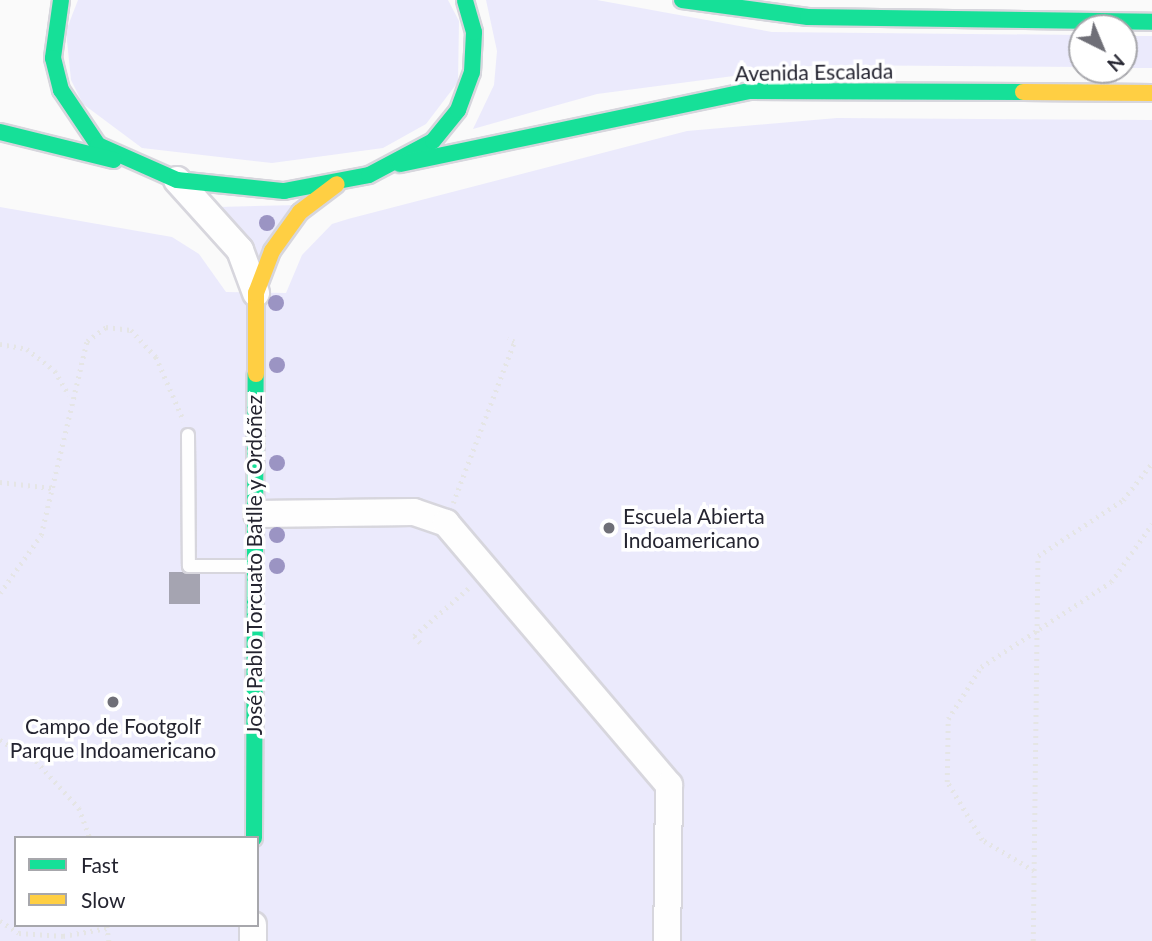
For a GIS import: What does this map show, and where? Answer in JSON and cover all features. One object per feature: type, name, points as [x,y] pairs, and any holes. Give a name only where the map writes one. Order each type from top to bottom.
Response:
[{"type":"main road","points":[[61,0],[53,58],[61,90],[97,145],[125,162]]},
{"type":"main road","points":[[0,132],[125,162],[177,180],[270,191],[337,184],[400,164],[433,141],[458,110],[472,72],[474,32],[466,0]]},
{"type":"main road","points":[[682,0],[808,17],[1152,22]]},
{"type":"main road","name":"Avenida Escalada","points":[[400,164],[750,92],[1152,93]]},
{"type":"main road","name":"José Pablo Torcuato Batlle y Ordóñez","points":[[254,836],[256,293],[272,251],[300,212],[337,184]]},
{"type":"street","name":"José Pablo Torcuato Batlle y Ordóñez","points":[[177,180],[240,250],[256,293]]},
{"type":"street","points":[[257,514],[414,512],[446,523],[668,785],[667,941]]},
{"type":"lane","points":[[188,435],[189,566],[256,566]]},
{"type":"path","points":[[0,593],[41,535],[70,396],[87,341],[106,327],[131,330],[156,357],[188,435]]},
{"type":"path","points":[[446,523],[469,453],[514,342],[508,339]]},
{"type":"path","points":[[0,344],[27,349],[55,371],[70,396]]},
{"type":"path","points":[[1033,941],[1038,556],[1123,500],[1152,463]]},
{"type":"path","points":[[0,482],[52,488]]},
{"type":"path","points":[[1035,872],[982,840],[947,782],[948,719],[981,667],[1111,582],[1152,524]]},
{"type":"path","points":[[420,643],[414,636],[486,572]]},
{"type":"path","points":[[0,740],[36,761],[79,808],[89,836]]},
{"type":"path","points":[[0,921],[19,933],[107,927],[109,941]]},
{"type":"shaded area","points":[[78,0],[448,0],[459,21],[458,82],[426,124],[383,148],[272,163],[142,148],[83,104],[71,80],[66,31]]},
{"type":"shaded area","points":[[486,0],[597,0],[772,32],[1068,35],[1068,67],[818,65],[597,94],[473,129],[494,85],[497,51]]},
{"type":"shaded area","points":[[1138,36],[1152,36],[1152,68],[1138,68]]},
{"type":"shaded area","name":"Escuela Abierta Indoamericano","points":[[837,118],[1152,120],[1152,941],[0,941],[0,207],[172,237],[199,254],[226,292],[286,293],[302,255],[332,224],[687,131]]},
{"type":"shaded area","points":[[299,205],[256,273],[218,207]]},
{"type":"building","points":[[169,572],[200,572],[200,604],[169,604]]},
{"type":"traffic: fast","points":[[61,0],[53,58],[61,90],[98,145],[177,180],[284,191],[369,175],[433,141],[458,110],[472,72],[474,32],[465,0]]},
{"type":"traffic: fast","points":[[682,0],[808,17],[1152,22]]},
{"type":"traffic: fast","points":[[400,164],[750,91],[1023,92]]},
{"type":"traffic: fast","points":[[0,132],[114,160]]},
{"type":"traffic: fast","points":[[254,836],[256,374]]},
{"type":"traffic: slow","points":[[1023,92],[1152,93]]},
{"type":"traffic: slow","points":[[256,374],[256,293],[272,251],[300,212],[337,184]]},
{"type":"place","name":"Escuela Abierta Indoamericano","points":[[609,528]]},
{"type":"place","name":"Campo de Footgolf Parque Indoamericano","points":[[113,702]]}]
